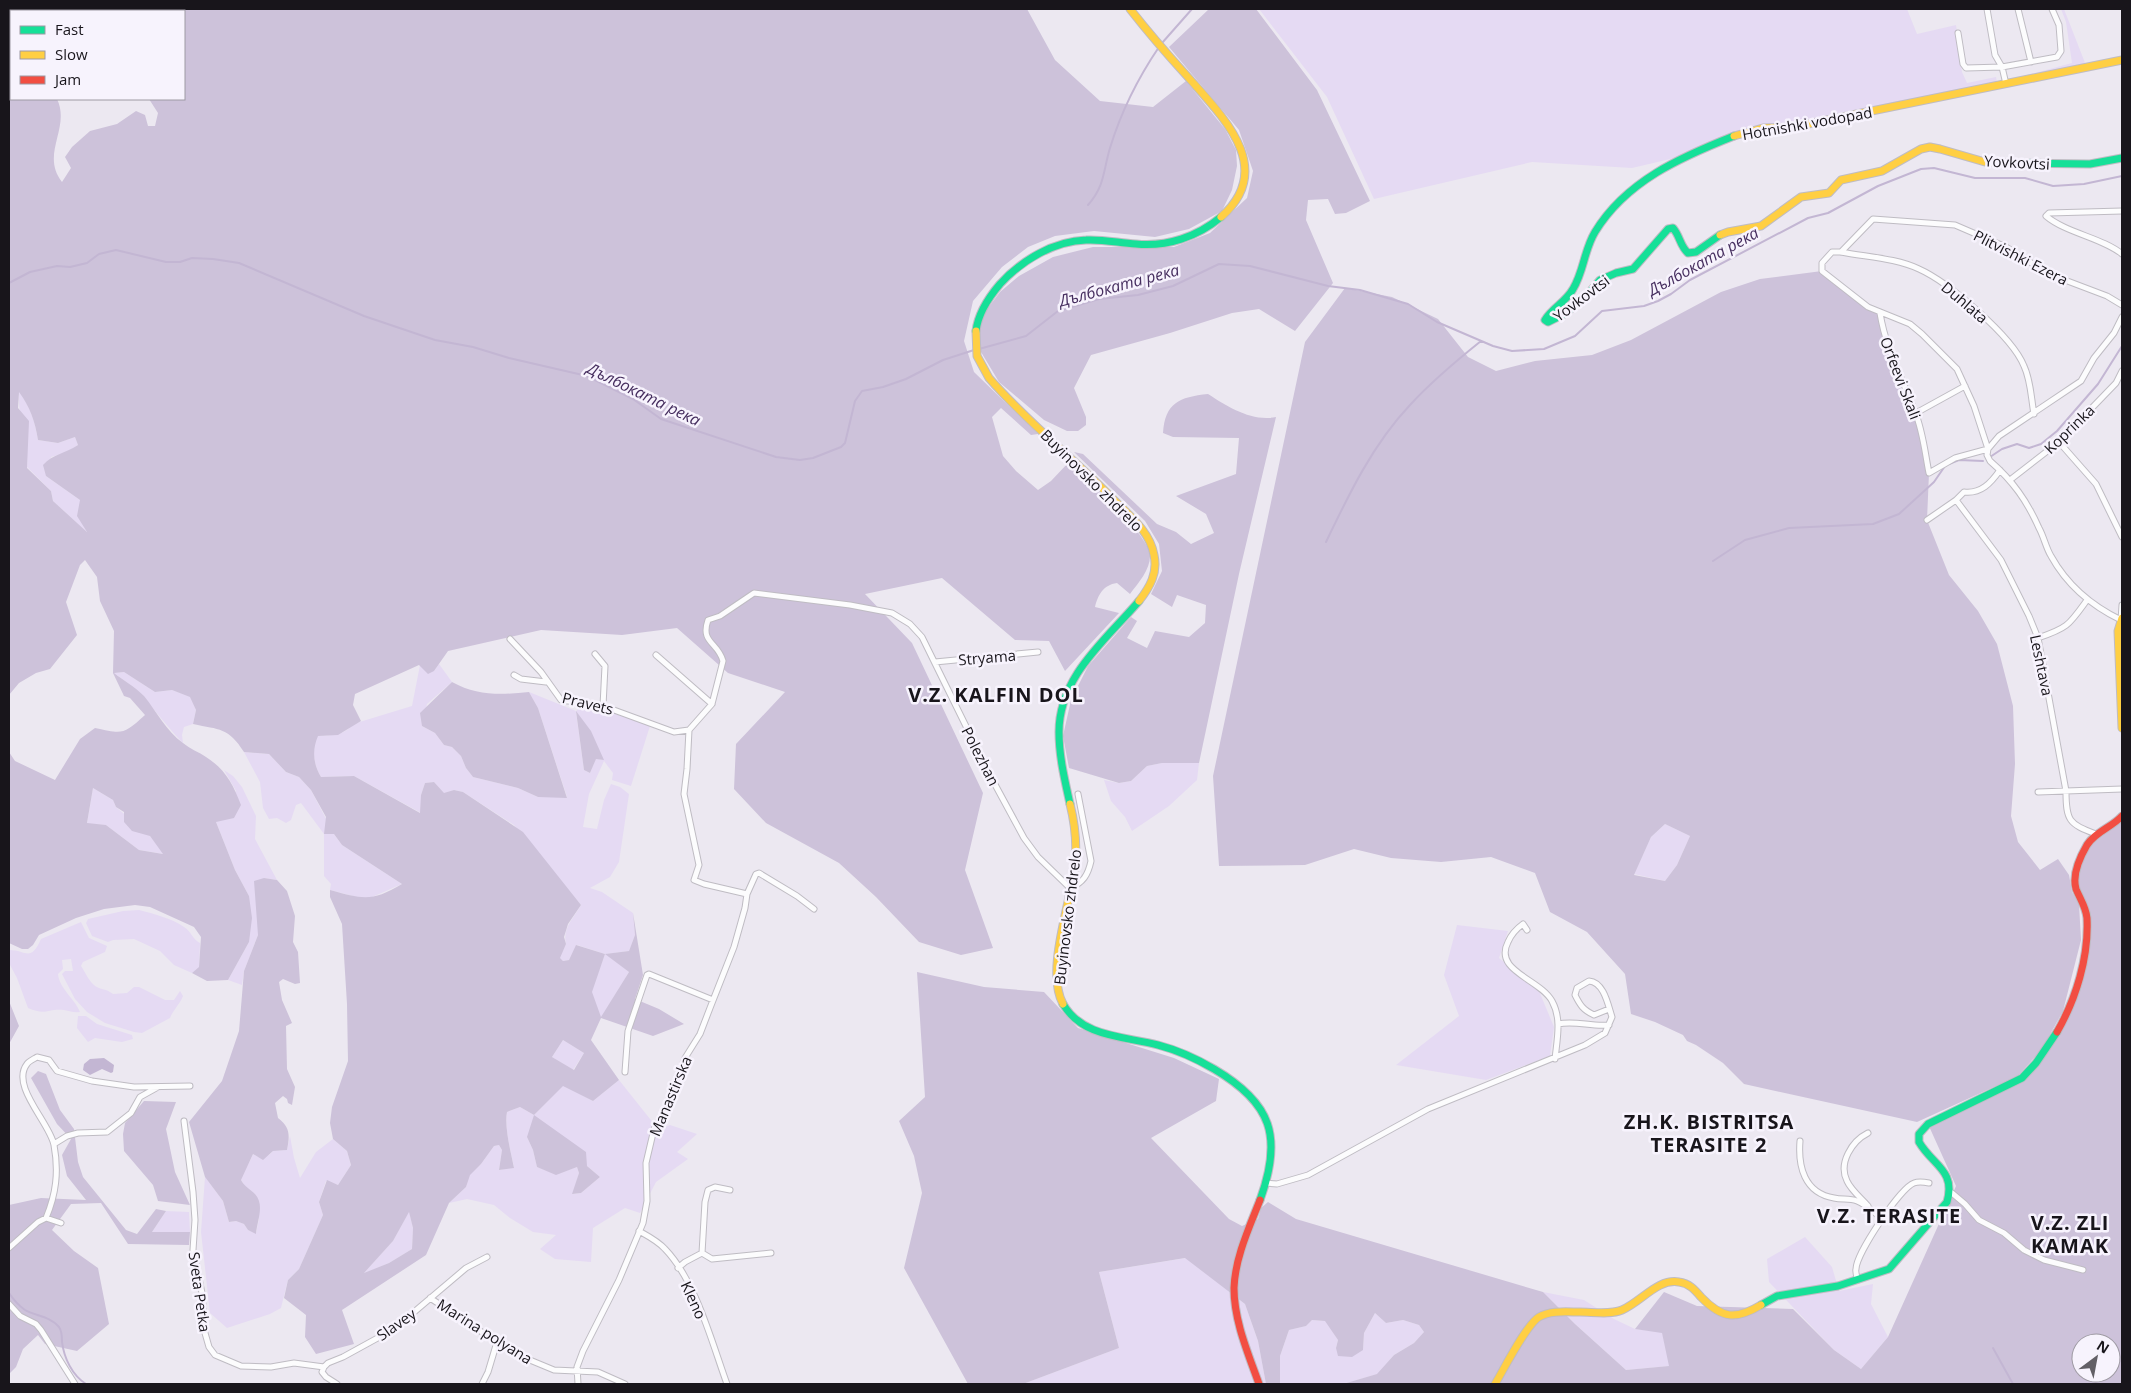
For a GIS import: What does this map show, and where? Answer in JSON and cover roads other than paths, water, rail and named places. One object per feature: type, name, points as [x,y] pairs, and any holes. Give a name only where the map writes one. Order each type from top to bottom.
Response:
[{"type":"street","name":"Buyinovsko zhdrelo","points":[[1130,9],[1234,134],[1242,151],[1245,174],[1243,190],[1238,199],[1223,215],[1204,229],[1180,241],[1160,245],[1095,240],[1072,241],[1036,255],[1000,283],[984,304],[976,325],[974,341],[980,367],[995,386],[1096,481],[1140,527],[1150,541],[1155,556],[1155,571],[1150,585],[1089,656],[1066,693],[1058,720],[1059,760],[1070,802],[1076,849],[1057,977],[1058,993],[1062,1004],[1072,1017],[1087,1028],[1112,1036],[1159,1045],[1198,1062],[1244,1090],[1256,1102],[1266,1118],[1270,1138],[1271,1159],[1265,1183],[1239,1258],[1234,1281],[1234,1303],[1258,1384]]},
{"type":"street","points":[[1987,9],[1995,55],[2002,67],[2006,84]]},
{"type":"street","points":[[2018,9],[2031,62]]},
{"type":"street","points":[[1958,33],[1963,64],[1966,68],[2002,67],[2057,56],[2061,53],[2059,25],[2052,9]]},
{"type":"street","name":"Hotnishki vodopad","points":[[1545,320],[1549,313],[1563,304],[1573,291],[1587,248],[1605,216],[1622,198],[1645,179],[1683,156],[1737,135],[1771,126],[1793,127],[2122,60]]},
{"type":"street","name":"Yovkovtsi","points":[[1545,320],[1548,322],[1566,313],[1588,294],[1600,280],[1616,273],[1633,270],[1668,229],[1672,228],[1676,231],[1684,251],[1688,253],[1696,252],[1714,238],[1728,232],[1761,226],[1801,198],[1828,193],[1841,180],[1882,171],[1921,149],[1930,147],[1985,162],[1998,163],[2090,164],[2122,158]]},
{"type":"street","points":[[2122,211],[2049,213],[2046,216],[2099,243],[2113,247],[2122,254]]},
{"type":"street","name":"Plitvishki Ezera","points":[[1841,252],[1873,218],[1955,225],[2006,247],[2049,274],[2106,296],[2122,305]]},
{"type":"street","points":[[1841,252],[1832,252],[1822,263],[1822,271],[1868,307],[1910,324],[1957,369],[1974,406],[1988,449],[1987,455],[1990,461],[2022,494],[2051,557],[2070,583],[2087,600],[2102,611],[2122,619]]},
{"type":"street","name":"Duhlata","points":[[1841,252],[1919,269],[1936,279],[1987,320],[2009,343],[2024,364],[2034,414]]},
{"type":"street","name":"Orfeevi Skali","points":[[1880,313],[1883,333],[1898,376],[1916,413],[1929,473],[1955,458],[1988,449]]},
{"type":"street","points":[[1988,449],[1999,436],[2081,381],[2122,317]]},
{"type":"street","name":"Koprinka","points":[[2010,480],[2059,442],[2116,383],[2122,371]]},
{"type":"street","points":[[1916,413],[1965,386]]},
{"type":"street","points":[[2059,442],[2096,484],[2122,537]]},
{"type":"street","points":[[1927,520],[1956,500],[1964,492],[1978,492],[2000,470]]},
{"type":"street","name":"Leshtava","points":[[1956,500],[2001,560],[2029,616],[2038,638],[2066,791],[2066,809],[2069,819],[2075,827],[2096,834]]},
{"type":"street","name":"Polezhan","points":[[712,704],[723,661],[721,654],[707,638],[704,630],[708,620],[720,616],[754,593],[850,605],[892,613],[910,624],[922,637],[992,779],[1024,838],[1038,857],[1070,888]]},
{"type":"street","points":[[2038,638],[2062,630],[2087,600]]},
{"type":"street","points":[[2122,605],[2122,619],[2118,631],[2122,728]]},
{"type":"street","name":"Pravets","points":[[510,639],[530,659],[561,700],[603,706],[674,732],[688,730]]},
{"type":"street","name":"Stryama","points":[[935,662],[1038,652]]},
{"type":"street","points":[[595,654],[605,666],[603,706]]},
{"type":"street","points":[[656,655],[712,704],[688,730],[688,769],[684,794],[699,865],[694,880],[747,894]]},
{"type":"street","points":[[514,675],[546,682]]},
{"type":"street","points":[[2038,792],[2122,789]]},
{"type":"street","points":[[1070,888],[1082,883],[1089,870],[1091,861],[1078,794]]},
{"type":"street","points":[[1495,1384],[1528,1329],[1539,1317],[1549,1313],[1568,1311],[1611,1312],[1622,1310],[1671,1281],[1682,1282],[1692,1287],[1707,1302],[1720,1311],[1737,1316],[1746,1314],[1777,1296],[1820,1290],[1858,1280],[1880,1273],[1893,1265],[1952,1194],[1951,1183],[1946,1172],[1922,1150],[1919,1139],[1922,1129],[1928,1124],[2022,1078],[2030,1071],[2058,1033],[2082,970],[2088,925],[2086,910],[2073,883],[2076,870],[2096,834],[2122,816]]},
{"type":"street","name":"Manastirska","points":[[578,1384],[577,1372],[583,1351],[619,1280],[640,1231],[647,1201],[646,1163],[654,1129],[664,1111],[685,1058],[700,1034],[714,1000],[734,947],[747,894],[756,874],[759,873],[797,896],[814,909]]},
{"type":"street","points":[[1527,930],[1523,924],[1510,936],[1504,952],[1506,961],[1512,969],[1534,982],[1548,995],[1556,1012],[1558,1024],[1554,1059]]},
{"type":"street","points":[[625,1072],[628,1032],[646,975],[658,977],[714,1000]]},
{"type":"street","points":[[1265,1183],[1277,1184],[1308,1175],[1428,1108],[1554,1059],[1605,1033],[1612,1017],[1609,1009],[1597,983],[1589,981],[1578,988],[1575,994],[1585,1011],[1594,1015],[1609,1009]]},
{"type":"street","points":[[1558,1024],[1569,1022],[1586,1026],[1608,1026]]},
{"type":"street","points":[[9,1248],[38,1222],[46,1218],[55,1195],[54,1144],[24,1087],[24,1074],[27,1064],[37,1057],[49,1060],[58,1071],[92,1081],[134,1087],[190,1086]]},
{"type":"street","points":[[54,1144],[78,1133],[108,1132],[131,1113],[140,1097],[159,1087]]},
{"type":"street","name":"Sveta Petka","points":[[184,1121],[194,1192],[193,1250],[202,1293],[205,1333],[209,1347],[215,1355],[240,1366],[271,1367],[294,1362],[324,1367]]},
{"type":"street","points":[[1868,1133],[1851,1146],[1845,1170],[1847,1180],[1882,1220]]},
{"type":"street","points":[[1800,1141],[1798,1158],[1800,1170],[1815,1190],[1825,1196],[1847,1198],[1869,1207]]},
{"type":"street","points":[[1858,1280],[1856,1268],[1867,1242],[1882,1220],[1906,1188],[1913,1183],[1929,1183]]},
{"type":"street","points":[[702,1253],[707,1192],[711,1187],[730,1190]]},
{"type":"street","points":[[1952,1194],[1965,1204],[1979,1220],[1999,1230],[2024,1250],[2044,1260],[2084,1270]]},
{"type":"street","points":[[46,1218],[61,1223]]},
{"type":"street","name":"Kleno","points":[[640,1231],[664,1247],[678,1268],[698,1303],[728,1384]]},
{"type":"street","points":[[702,1253],[712,1260],[771,1253]]},
{"type":"street","points":[[678,1268],[702,1253]]},
{"type":"street","name":"Slavey","points":[[324,1367],[328,1363],[343,1357],[394,1329],[466,1268],[488,1257]]},
{"type":"street","name":"Marina polyana","points":[[430,1298],[525,1358],[554,1370],[598,1372],[625,1384]]},
{"type":"street","points":[[9,1304],[20,1316],[36,1324],[42,1330],[74,1384]]},
{"type":"street","points":[[482,1384],[488,1372],[497,1342]]},
{"type":"street","points":[[324,1367],[322,1372],[337,1384]]},
{"type":"waterway","points":[[1162,43],[1192,9]]},
{"type":"waterway","points":[[1088,205],[1101,185],[1114,135],[1125,108],[1137,83],[1159,47]]},
{"type":"waterway","name":"Дълбоката река","points":[[979,349],[1026,336],[1058,311],[1099,299],[1138,295],[1173,286],[1219,264],[1250,266],[1328,286],[1360,290],[1408,304],[1437,322],[1493,346],[1512,351],[1544,349],[1575,336],[1602,311],[1644,306],[1658,301],[1690,280],[1808,218],[1828,213],[1878,186],[1921,169],[1934,168],[1975,178],[2025,178],[2053,186],[2084,184],[2122,176]]},
{"type":"waterway","name":"Дълбоката река","points":[[9,283],[30,272],[57,266],[70,267],[87,263],[99,254],[116,250],[166,262],[180,262],[192,258],[239,263],[364,316],[435,340],[473,347],[509,358],[587,376],[633,399],[661,419],[776,457],[800,460],[813,458],[841,447],[845,443],[855,401],[862,391],[883,387],[906,379],[943,360],[974,350]]},
{"type":"waterway","points":[[1326,542],[1363,470],[1384,436],[1418,396],[1481,341]]},
{"type":"waterway","points":[[1990,457],[2002,449],[2017,444],[2029,448],[2041,444],[2057,431],[2098,384],[2122,346]]},
{"type":"waterway","points":[[1949,464],[1959,460],[1983,461]]},
{"type":"waterway","points":[[1713,561],[1745,540],[1789,528],[1873,524],[1899,514],[1934,482],[1945,466]]},
{"type":"waterway","points":[[9,1293],[25,1310],[47,1318],[59,1327],[67,1360],[73,1371],[86,1384]]},
{"type":"waterway","points":[[1993,1348],[2013,1384]]},
{"type":"district","name":"V.Z. KALFIN DOL","points":[[996,694]]},
{"type":"district","name":"ZH.K. BISTRITSA TERASITE 2","points":[[1709,1132]]},
{"type":"district","name":"V.Z. TERASITE","points":[[1889,1215]]},
{"type":"district","name":"V.Z. ZLI KAMAK","points":[[2070,1234]]}]
